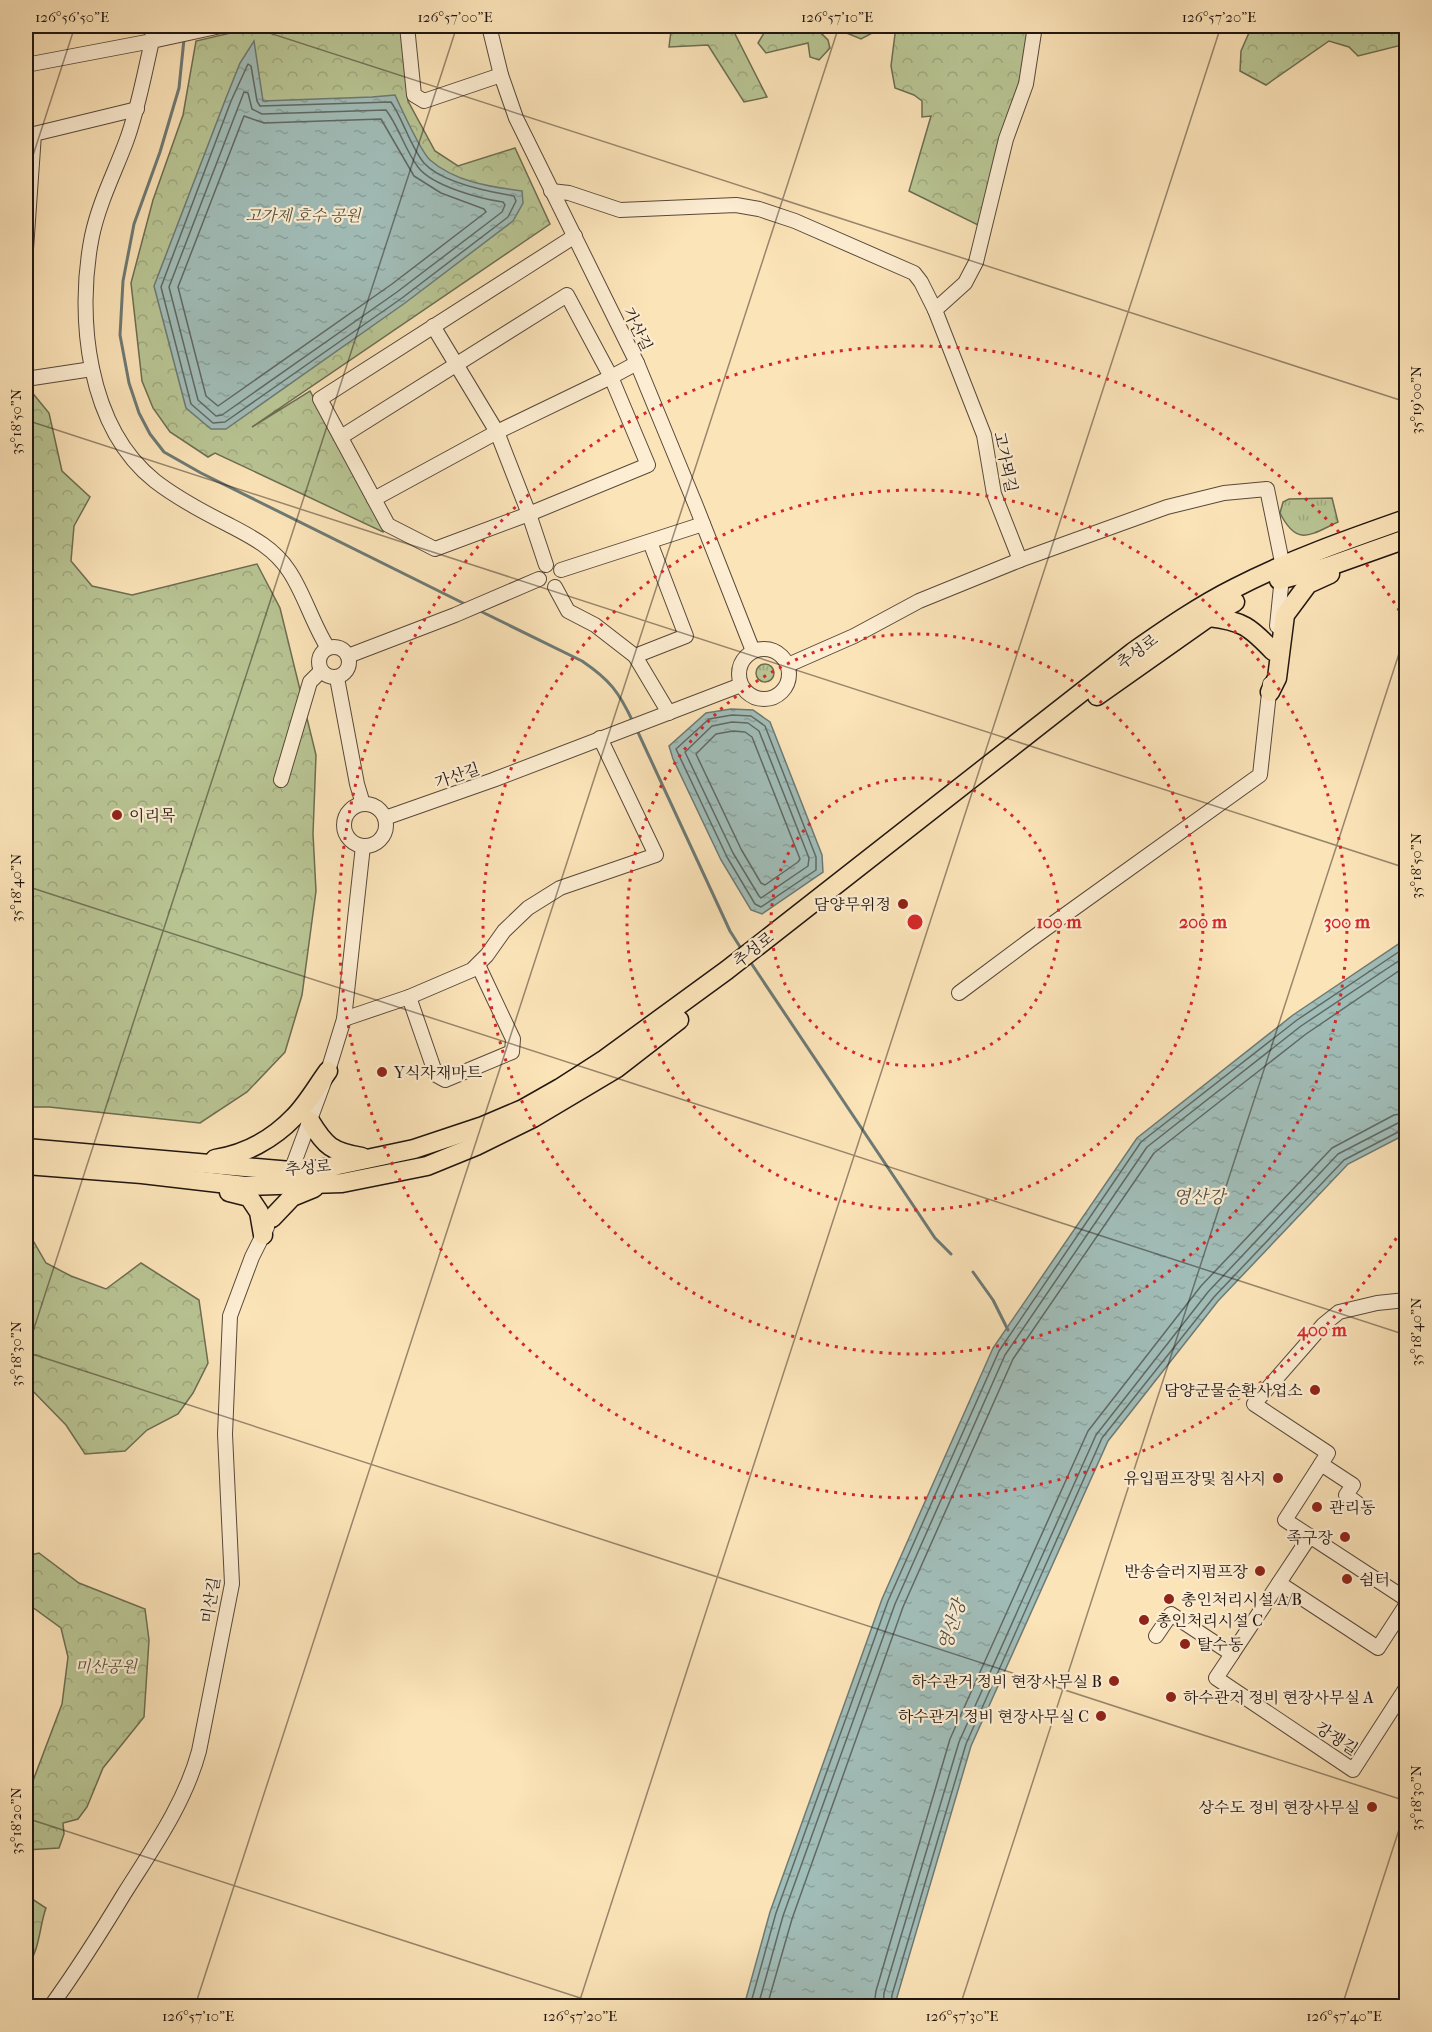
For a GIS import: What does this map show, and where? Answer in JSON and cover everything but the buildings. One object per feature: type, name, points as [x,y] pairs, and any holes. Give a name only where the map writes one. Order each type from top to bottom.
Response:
[{"type":"main road","name":"추성로","points":[[764,947],[1133,652],[1181,619],[1235,588],[1282,572],[1407,519]]},
{"type":"main road","name":"추성로","points":[[290,1178],[323,1184],[342,1183],[427,1166],[476,1146],[533,1118],[617,1068],[764,947],[1076,711],[1209,617],[1282,572],[1327,567],[1407,539]]},
{"type":"main road","points":[[1270,692],[1277,678],[1285,615],[1308,584],[1358,562],[1407,546]]},
{"type":"main road","points":[[1209,617],[1249,627],[1273,651]]},
{"type":"main road","name":"추성로","points":[[26,1148],[47,1149],[196,1172],[245,1186],[290,1178],[315,1170],[414,1149],[483,1126],[523,1109],[605,1059],[729,974]]},
{"type":"main road","points":[[196,1172],[253,1147],[273,1134],[295,1116],[328,1071]]},
{"type":"main road","points":[[310,1121],[327,1146],[341,1154],[372,1158]]},
{"type":"main road","name":"추성로","points":[[26,1165],[142,1174],[196,1172]]},
{"type":"main road","points":[[196,1172],[238,1196],[249,1197],[259,1212],[263,1235]]},
{"type":"main road","points":[[272,1218],[292,1197],[323,1184]]},
{"type":"street","points":[[153,26],[158,40],[127,141],[100,207],[88,262],[87,317],[92,369],[100,401],[117,437],[139,467],[156,482],[255,538],[274,553],[290,572],[328,648]]},
{"type":"street","points":[[407,26],[414,95],[424,100],[501,75]]},
{"type":"street","name":"가산길","points":[[489,26],[501,75],[516,118],[550,191],[575,236],[637,363],[753,651]]},
{"type":"street","points":[[935,310],[965,284],[976,262],[1006,139],[1026,84],[1035,26]]},
{"type":"street","points":[[26,65],[158,40],[212,27]]},
{"type":"street","points":[[26,249],[30,135],[137,109]]},
{"type":"street","name":"고가뫼길","points":[[550,191],[569,193],[620,210],[736,205],[759,209],[795,221],[914,273],[935,310],[984,435],[994,494],[1020,560]]},
{"type":"street","points":[[341,437],[567,295],[611,377],[648,465],[435,549],[388,525],[320,399],[575,236]]},
{"type":"street","points":[[433,326],[497,432],[546,565]]},
{"type":"street","points":[[374,500],[497,432],[637,363]]},
{"type":"street","points":[[26,379],[92,369]]},
{"type":"street","points":[[788,665],[854,636],[920,601],[1020,560],[1167,507],[1224,493],[1267,489],[1282,572],[1260,775],[959,993]]},
{"type":"street","points":[[561,570],[703,524]]},
{"type":"street","points":[[635,656],[686,636],[650,542]]},
{"type":"street","points":[[546,565],[556,565],[561,570],[561,582],[555,587],[544,586],[539,579],[539,572],[546,565]]},
{"type":"street","points":[[348,656],[455,615],[539,579]]},
{"type":"street","points":[[555,587],[568,610],[595,625],[635,656],[669,713]]},
{"type":"street","points":[[328,648],[342,649],[348,656],[348,670],[337,678],[328,677],[321,671],[320,656],[328,648]]},
{"type":"street","points":[[761,649],[777,652],[788,665],[789,680],[775,697],[759,699],[741,685],[739,669],[753,651],[761,649]]},
{"type":"street","points":[[280,780],[310,682],[321,671]]},
{"type":"street","points":[[337,678],[357,784],[363,804]]},
{"type":"street","name":"가산길","points":[[385,818],[493,780],[741,685]]},
{"type":"street","points":[[344,1019],[447,982],[478,965],[504,931],[528,908],[560,888],[656,855],[600,738]]},
{"type":"street","points":[[363,804],[376,807],[385,818],[385,832],[382,838],[370,845],[363,846],[351,840],[344,828],[347,815],[351,810],[363,804]]},
{"type":"street","points":[[290,1178],[344,1019],[363,846]]},
{"type":"street","points":[[409,997],[436,1075],[445,1080],[512,1052],[513,1039],[478,965]]},
{"type":"street","name":"미산길","points":[[52,2006],[174,1814],[200,1751],[232,1584],[225,1434],[230,1316],[252,1257],[272,1218],[290,1190],[290,1178]]},
{"type":"street","points":[[1407,1300],[1377,1303],[1339,1312],[1323,1325],[1254,1404],[1328,1453],[1285,1520],[1407,1599]]},
{"type":"street","points":[[1321,1464],[1353,1485],[1346,1495],[1357,1503]]},
{"type":"street","name":"강쟁길","points":[[1310,1536],[1216,1678],[1353,1770],[1407,1688]]},
{"type":"street","points":[[1279,1583],[1378,1648],[1407,1605]]},
{"type":"street","points":[[1156,1636],[1171,1614],[1232,1654]]},
{"type":"green space","name":"고가제 호수 공원","points":[[260,26],[402,26],[408,101],[435,151],[458,166],[515,148],[550,224],[252,427],[310,391],[384,527],[383,532],[215,453],[208,457],[170,432],[153,408],[142,381],[131,283],[153,200],[183,115],[196,41]]},
{"type":"green space","points":[[681,26],[731,26],[767,97],[744,102],[708,45],[669,47],[671,31]]},
{"type":"green space","points":[[773,26],[829,26],[820,32],[828,40],[830,48],[819,60],[810,57],[808,43],[766,53],[758,43],[764,33],[773,31]]},
{"type":"green space","points":[[844,26],[877,26],[876,31],[861,39],[844,32]]},
{"type":"green space","points":[[896,26],[1030,26],[1019,84],[980,226],[909,191],[931,116],[922,117],[922,101],[914,95],[895,88],[891,66]]},
{"type":"green space","points":[[1252,26],[1406,26],[1406,44],[1358,56],[1349,47],[1329,41],[1266,85],[1240,71],[1241,51]]},
{"type":"green space","points":[[26,389],[30,390],[49,413],[62,471],[90,497],[74,526],[71,561],[92,586],[132,595],[257,564],[280,608],[316,755],[313,834],[316,891],[302,995],[285,1052],[247,1092],[200,1123],[49,1107],[26,1107]]},
{"type":"green space","points":[[1332,498],[1338,522],[1312,534],[1298,534],[1292,531],[1280,513],[1283,502],[1289,499]]},
{"type":"green space","points":[[761,664],[769,664],[774,669],[772,680],[761,682],[756,677],[756,669]]},
{"type":"green space","points":[[26,1195],[27,1230],[46,1263],[71,1276],[106,1289],[141,1263],[199,1300],[208,1363],[193,1393],[178,1414],[147,1430],[125,1451],[85,1454],[66,1425],[26,1384]]},
{"type":"green space","name":"미산공원","points":[[39,1553],[79,1583],[145,1609],[149,1640],[144,1717],[103,1768],[87,1807],[78,1819],[63,1823],[64,1834],[59,1848],[26,1850],[26,1786],[31,1786],[62,1704],[68,1657],[61,1628],[28,1604],[26,1607],[26,1556]]},
{"type":"green space","points":[[26,1895],[46,1908],[37,1947],[26,1967]]},
{"type":"water","name":"고가제 호수 공원","points":[[254,41],[263,101],[395,95],[430,160],[451,174],[462,178],[522,191],[523,203],[513,221],[405,303],[226,429],[211,429],[186,408],[154,286],[240,63]]},
{"type":"water","points":[[731,709],[753,710],[770,722],[822,855],[823,872],[762,914],[751,910],[721,860],[669,746],[706,713]]},
{"type":"water","name":"영산강","points":[[1406,939],[1406,1134],[1348,1164],[1218,1301],[1108,1441],[971,1746],[897,1997],[897,2006],[744,2006],[770,1912],[882,1599],[993,1348],[1137,1138],[1293,1015]]},
{"type":"waterway","points":[[184,39],[179,88],[160,152],[134,224],[123,281],[120,335],[129,383],[139,413],[150,434],[164,452],[201,473],[467,605]]},
{"type":"waterway","points":[[478,610],[592,668],[613,687],[633,722]]},
{"type":"waterway","points":[[636,728],[730,931],[742,950]]},
{"type":"waterway","points":[[749,960],[935,1238],[951,1254]]},
{"type":"waterway","points":[[973,1272],[993,1300],[1008,1330]]},
{"type":"place","name":"이리목","points":[[117,815]]},
{"type":"place","name":"담양무위정","points":[[903,904]]},
{"type":"place","name":"Y식자재마트","points":[[382,1072]]},
{"type":"place","name":"담양군물순환사업소","points":[[1315,1390]]},
{"type":"place","name":"유입펌프장및 침사지","points":[[1278,1478]]},
{"type":"place","name":"관리동","points":[[1317,1507]]},
{"type":"place","name":"족구장","points":[[1345,1537]]},
{"type":"place","name":"반송슬러지펌프장","points":[[1260,1571]]},
{"type":"place","name":"쉼터","points":[[1347,1579]]},
{"type":"place","name":"총인처리시설 A/B","points":[[1169,1599]]},
{"type":"place","name":"총인처리시설 C","points":[[1144,1620]]},
{"type":"place","name":"탈수동","points":[[1185,1644]]},
{"type":"place","name":"하수관거 정비 현장사무실 B","points":[[1114,1681]]},
{"type":"place","name":"하수관거 정비 현장사무실 A","points":[[1171,1697]]},
{"type":"place","name":"하수관거 정비 현장사무실 C","points":[[1101,1716]]},
{"type":"place","name":"상수도 정비 현장사무실","points":[[1372,1807]]}]
